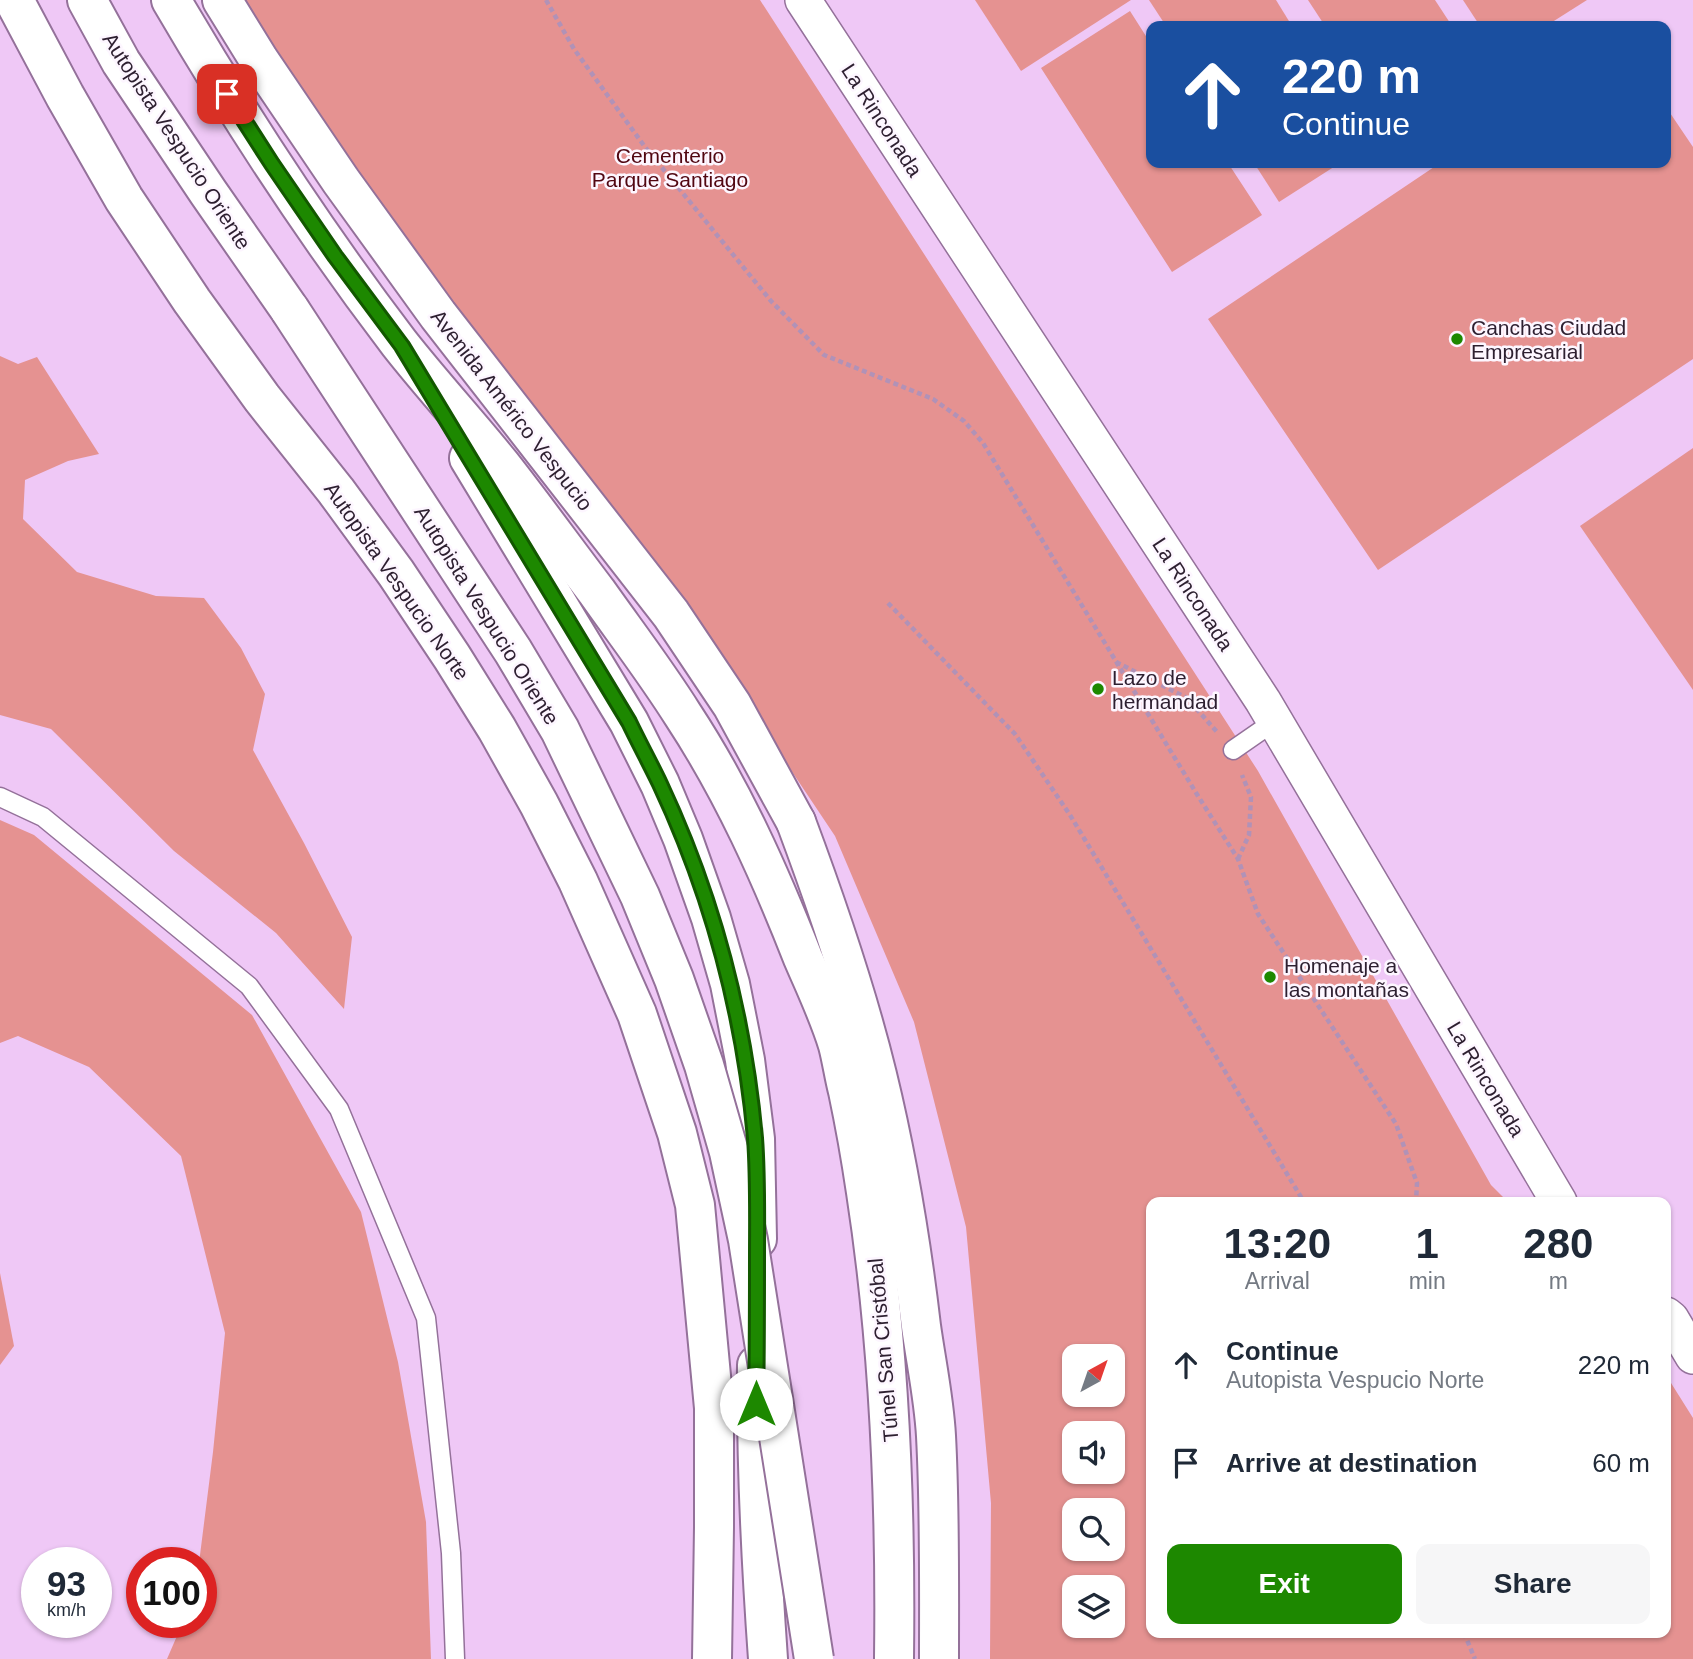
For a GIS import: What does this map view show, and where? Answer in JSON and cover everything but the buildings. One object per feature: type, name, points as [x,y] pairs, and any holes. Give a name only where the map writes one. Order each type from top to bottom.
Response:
[{"type":"main road","name":"Autopista Vespucio Norte","points":[[14,0],[124,199],[247,377],[396,573],[503,740],[578,881],[637,1014],[677,1133],[695,1205],[714,1408],[712,1659]]},
{"type":"main road","name":"Autopista Vespucio Oriente","points":[[87,0],[121,61],[290,310],[513,651],[561,730],[640,896],[674,979],[704,1065],[729,1152],[748,1240],[814,1659]]},
{"type":"main road","points":[[171,0],[212,71],[272,164],[335,256],[402,346],[629,722],[683,839],[726,970],[746,1059],[755,1139],[756,1431],[761,1566],[768,1659]]},
{"type":"main road","name":"Avenida Américo Vespucio","points":[[222,0],[341,181],[438,315],[671,614],[732,705],[796,822]]},
{"type":"main road","points":[[0,20],[65,121],[124,199]]},
{"type":"main road","name":"Túnel San Cristóbal","points":[[402,346],[553,532],[645,656],[687,719],[759,852],[838,1044],[859,1144],[885,1345],[891,1435],[894,1659]]},
{"type":"main road","points":[[796,822],[843,998],[866,1096],[889,1217],[897,1314],[891,1435]]},
{"type":"main road","points":[[796,822],[827,905],[874,1062],[909,1235],[936,1434],[939,1659]]},
{"type":"street","name":"La Rinconada","points":[[803,0],[1275,721],[1556,1197]]},
{"type":"street","points":[[1671,1319],[1693,1356]]},
{"type":"lane","points":[[1233,750],[1275,721]]},
{"type":"lane","points":[[0,797],[43,817],[249,986],[339,1109],[426,1318],[451,1553],[455,1659]]},
{"type":"path","points":[[546,0],[574,49],[645,147],[771,301],[824,355],[933,399],[964,421],[983,443],[1238,859],[1258,914],[1396,1124],[1417,1183],[1416,1197]]},
{"type":"path","points":[[888,603],[1016,734],[1070,816],[1301,1197]]},
{"type":"path","points":[[1466,1638],[1475,1659]]},
{"type":"green space","name":"Cementerio Parque Santiago","points":[[240,0],[760,0],[1258,771],[1491,1185],[1503,1197],[1146,1197],[1146,1638],[1671,1638],[1671,1383],[1693,1418],[1693,1659],[990,1659],[991,1503],[966,1227],[914,1022],[835,836],[714,655],[482,352],[263,41]]},
{"type":"green space","points":[[975,0],[1131,0],[1021,71]]},
{"type":"green space","points":[[1149,0],[1276,0],[1289,21],[1163,21]]},
{"type":"green space","points":[[1308,0],[1435,0],[1449,21],[1322,21]]},
{"type":"green space","points":[[1463,0],[1587,0],[1554,21],[1477,21]]},
{"type":"green space","points":[[1130,11],[1146,36],[1146,168],[1231,168],[1262,215],[1172,272],[1041,68]]},
{"type":"green space","name":"Canchas Ciudad Empresarial","points":[[1671,114],[1693,147],[1693,359],[1378,570],[1208,319],[1433,168],[1671,168]]},
{"type":"green space","points":[[1257,168],[1332,168],[1279,202]]},
{"type":"green space","points":[[0,356],[18,364],[37,357],[99,454],[68,461],[25,480],[23,519],[77,572],[156,596],[204,598],[241,648],[265,694],[253,750],[352,937],[344,1009],[276,933],[174,851],[51,729],[0,715]]},
{"type":"green space","points":[[1693,448],[1693,690],[1580,526]]},
{"type":"green space","points":[[0,820],[34,835],[252,1015],[361,1212],[398,1362],[426,1522],[431,1659],[167,1659],[176,1638],[217,1638],[217,1547],[201,1547],[225,1333],[181,1156],[89,1067],[18,1036],[0,1043]]},
{"type":"green space","points":[[0,1273],[14,1346],[0,1365]]},
{"type":"place","name":"Canchas Ciudad Empresarial","points":[[1457,339]]},
{"type":"place","name":"Lazo de hermandad","points":[[1098,689]]},
{"type":"place","name":"Homenaje a las montañas","points":[[1270,977]]},
{"type":"route","points":[[227,94],[335,256],[402,346],[629,722],[683,839],[711,918],[730,984],[746,1059],[755,1139],[756,1404]]}]
